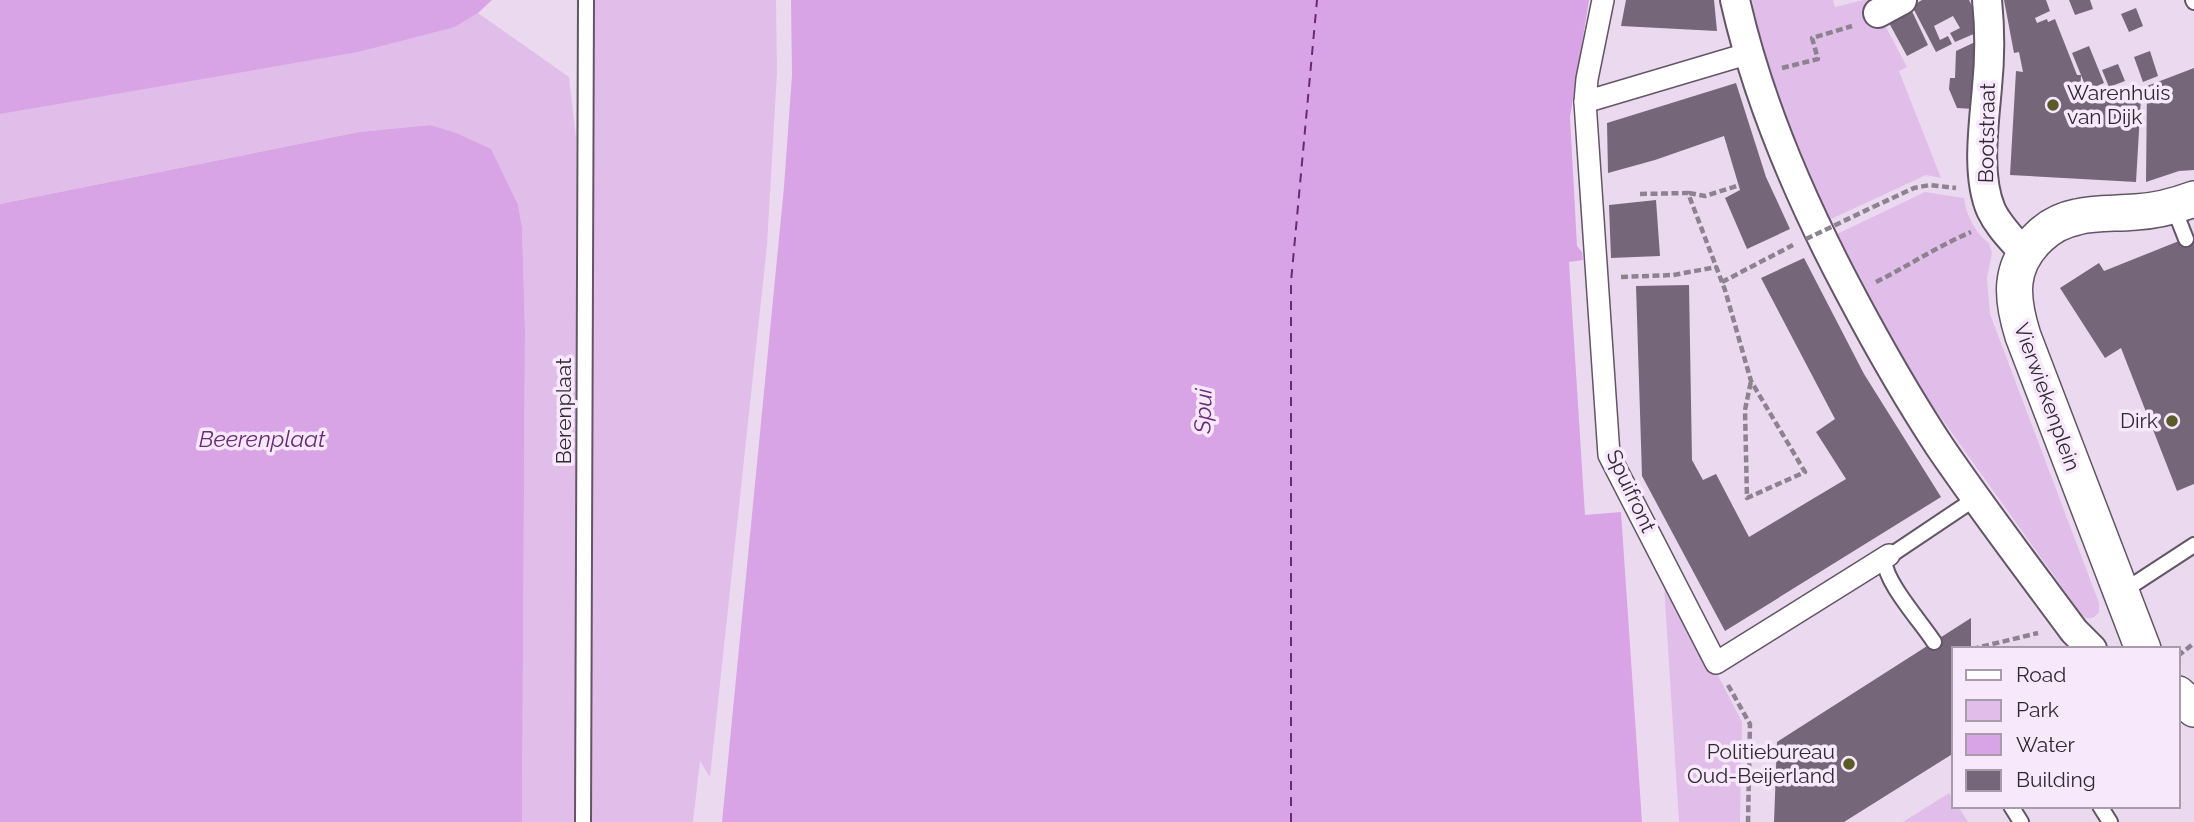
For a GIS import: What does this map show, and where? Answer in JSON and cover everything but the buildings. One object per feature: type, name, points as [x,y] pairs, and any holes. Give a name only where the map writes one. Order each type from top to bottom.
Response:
[{"type":"street","name":"Spuifront","points":[[1603,0],[1585,102],[1609,454],[1716,663]]},
{"type":"street","points":[[1735,0],[1765,104],[1791,171],[1830,255],[1904,389],[1976,498],[2074,632],[2090,647]]},
{"type":"street","name":"Bootstraat","points":[[1987,0],[1989,35],[1983,131],[1984,188],[1997,221],[2024,253]]},
{"type":"street","points":[[1585,102],[1750,53]]},
{"type":"street","name":"Vierwiekenplein","points":[[2135,646],[2121,593],[2019,325],[2014,289],[2017,270],[2024,253],[2048,229],[2061,221],[2074,217],[2146,211],[2183,203]]},
{"type":"street","points":[[1716,663],[1889,555]]},
{"type":"street","points":[[2180,696],[2194,709]]},
{"type":"lane","name":"Berenplaat","points":[[583,822],[586,0]]},
{"type":"lane","points":[[2183,203],[2186,239]]},
{"type":"lane","points":[[1934,642],[1891,582],[1884,563],[1889,555],[1976,498]]},
{"type":"lane","points":[[2121,593],[2194,545]]},
{"type":"path","points":[[1779,69],[1818,59],[1812,38],[1878,13]]},
{"type":"path","points":[[1640,194],[1688,193],[1705,196],[1740,185]]},
{"type":"path","points":[[1806,239],[1914,188],[1930,185],[1984,188]]},
{"type":"path","points":[[1688,193],[1717,267],[1751,381],[1805,472],[1747,498],[1745,410],[1751,381]]},
{"type":"path","points":[[1868,286],[1918,260],[1941,244]]},
{"type":"path","points":[[1722,282],[1784,250]]},
{"type":"path","points":[[1636,276],[1673,275],[1717,267]]},
{"type":"path","points":[[1980,647],[2008,640]]},
{"type":"path","points":[[2180,654],[2194,643]]},
{"type":"path","points":[[1716,663],[1750,724],[1748,822]]},
{"type":"green space","points":[[595,0],[776,0],[777,72],[767,245],[710,777],[700,761],[693,822],[590,822]]},
{"type":"green space","points":[[1752,0],[1833,0],[1835,7],[1875,0],[1877,10],[1907,67],[1899,71],[1941,178],[1926,175],[1829,220],[1775,85]]},
{"type":"green space","points":[[478,13],[569,77],[576,138],[577,822],[522,822],[525,329],[522,227],[518,203],[491,150],[430,125],[359,132],[0,204],[0,114],[424,34],[455,27]]},
{"type":"green space","points":[[1925,192],[1964,198],[1972,224],[1989,243],[1992,253],[1987,278],[1990,314],[2099,603],[2099,612],[2093,617],[2082,615],[1929,401],[1837,234]]},
{"type":"green space","points":[[1663,569],[1742,722],[1740,822],[1679,822]]},
{"type":"green space","points":[[1949,793],[1952,808],[1959,808],[1968,822],[1903,822]]},
{"type":"water","points":[[0,0],[492,0],[478,13],[455,27],[358,52],[0,114]]},
{"type":"water","name":"Spui","points":[[791,0],[1589,0],[1570,117],[1577,246],[1582,252],[1583,260],[1569,262],[1585,515],[1621,512],[1642,822],[722,822],[784,187],[792,75]]},
{"type":"water","name":"Beerenplaat","points":[[430,125],[491,149],[518,204],[522,227],[525,329],[522,822],[0,822],[0,204],[359,132]]},
{"type":"ferry route","points":[[1291,822],[1291,282],[1317,0]]},
{"type":"place","name":"Warenhuis van Dijk","points":[[2053,105]]},
{"type":"place","name":"Dirk","points":[[2172,421]]},
{"type":"place","name":"Politiebureau Oud-Beijerland","points":[[1849,764]]}]
